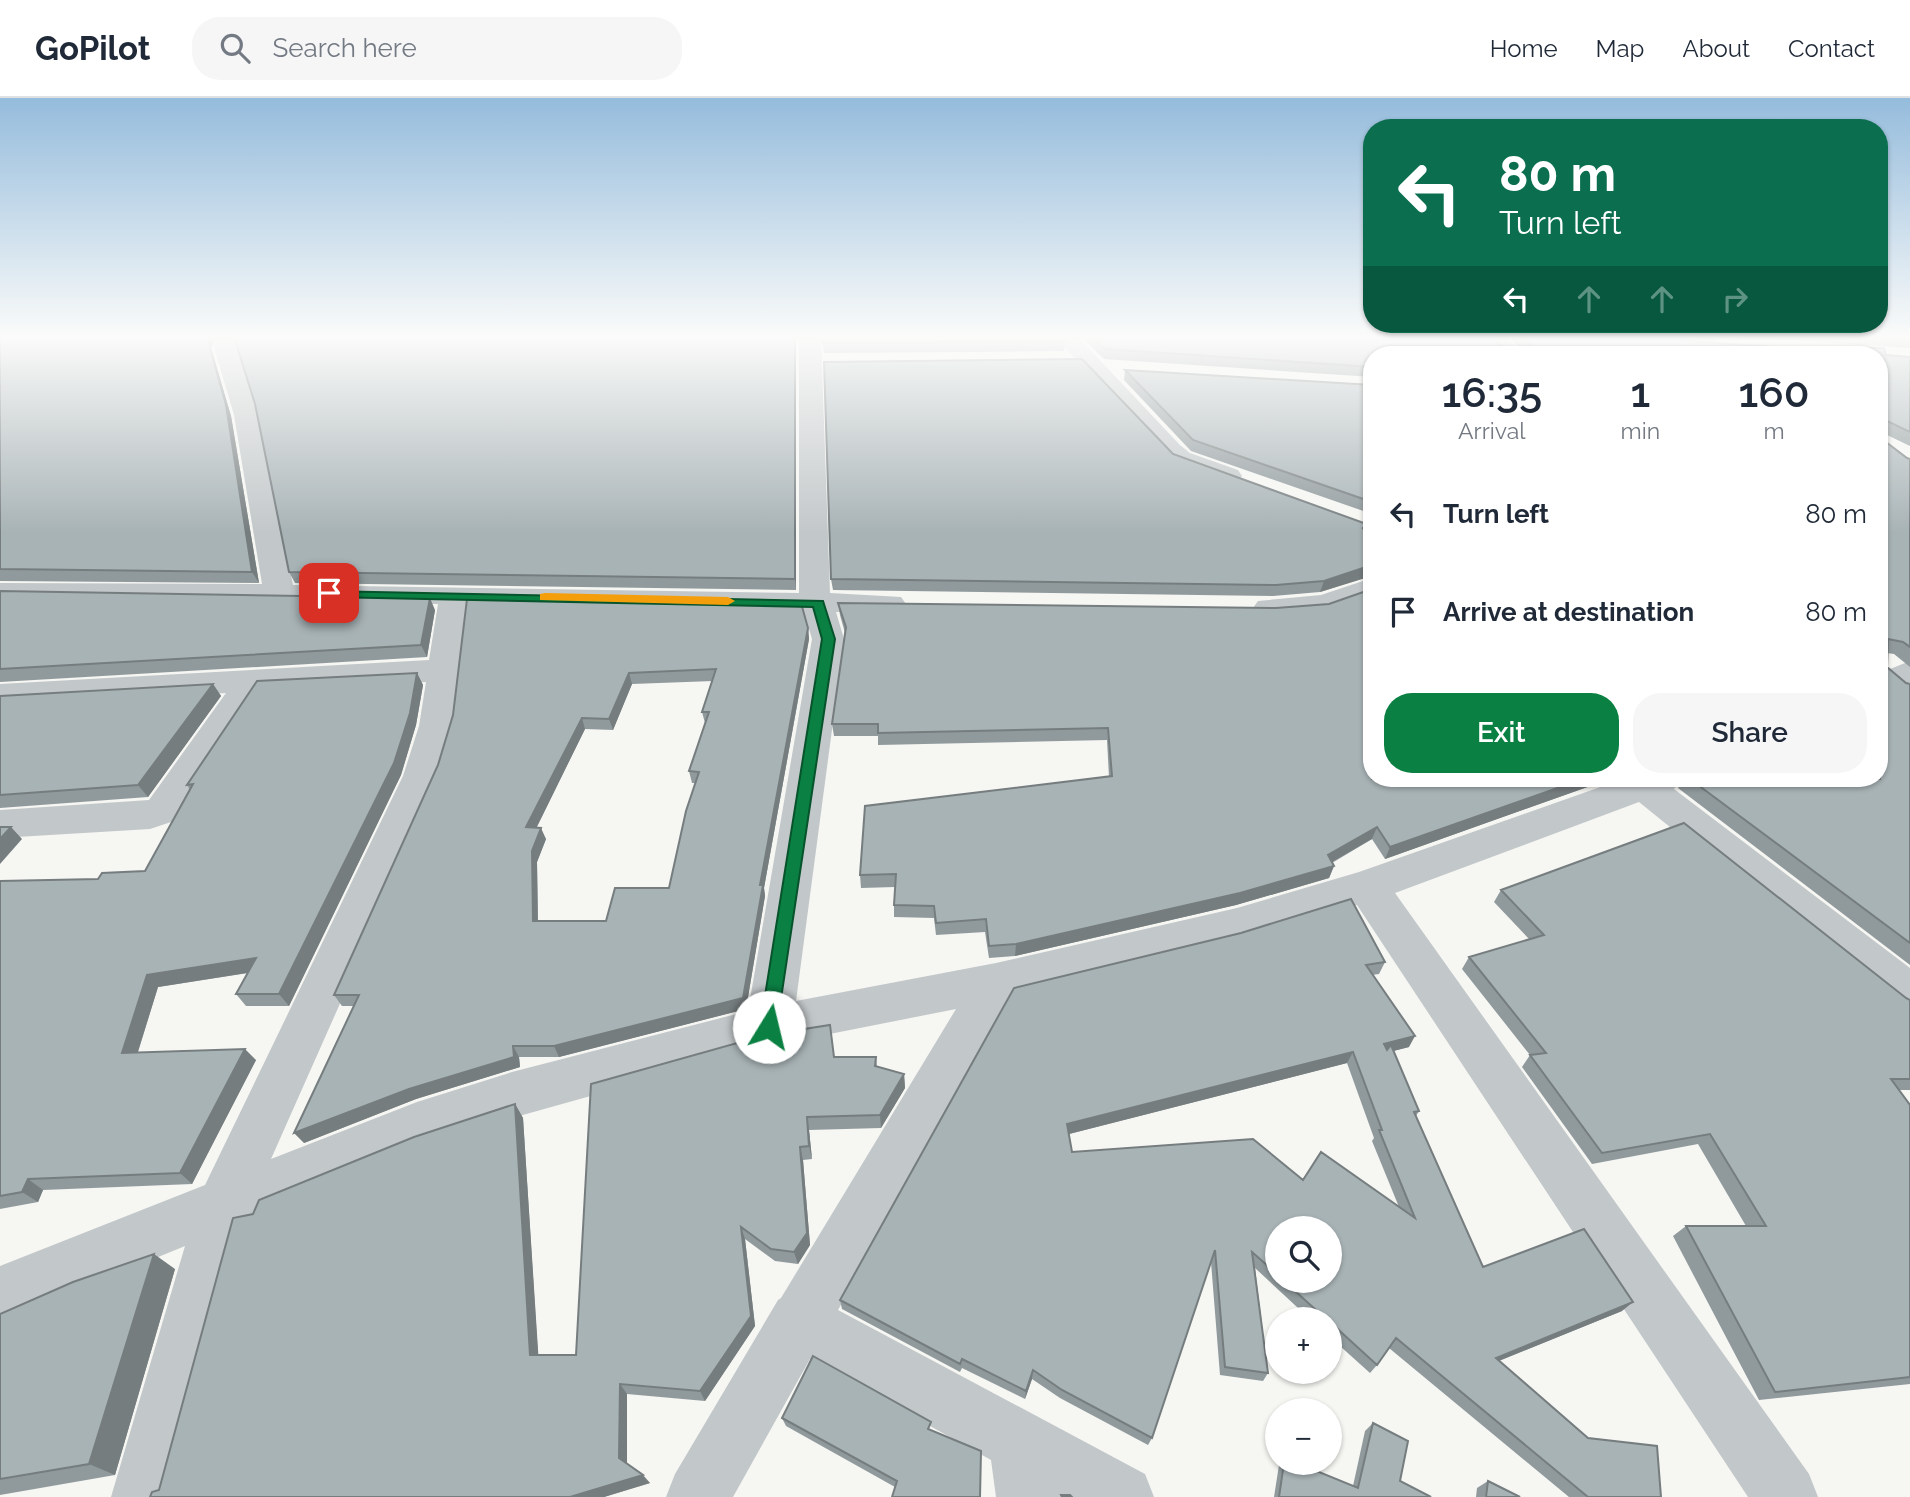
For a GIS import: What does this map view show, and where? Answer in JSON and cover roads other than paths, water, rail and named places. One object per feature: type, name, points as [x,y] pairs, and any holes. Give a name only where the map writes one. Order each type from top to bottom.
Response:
[{"type":"street","points":[[242,402],[279,593]]},
{"type":"street","points":[[769,1027],[828,639],[814,588],[816,402]]},
{"type":"street","points":[[1129,402],[1181,458],[1246,482]]},
{"type":"street","points":[[1246,608],[1305,607],[1363,590]]},
{"type":"street","points":[[0,592],[455,595],[915,604]]},
{"type":"street","points":[[143,1497],[225,1202],[422,776],[437,726],[455,595]]},
{"type":"street","points":[[0,695],[445,670]]},
{"type":"street","points":[[0,824],[150,815],[163,810],[252,682]]},
{"type":"street","points":[[0,1294],[417,1126],[512,1095],[769,1027],[996,982],[1237,925],[1367,886],[1639,787]]},
{"type":"street","points":[[1659,787],[1910,994]]},
{"type":"street","points":[[1367,886],[1786,1497]]},
{"type":"street","points":[[698,1497],[996,982]]},
{"type":"street","points":[[798,1320],[1024,1469],[1122,1497]]}]
